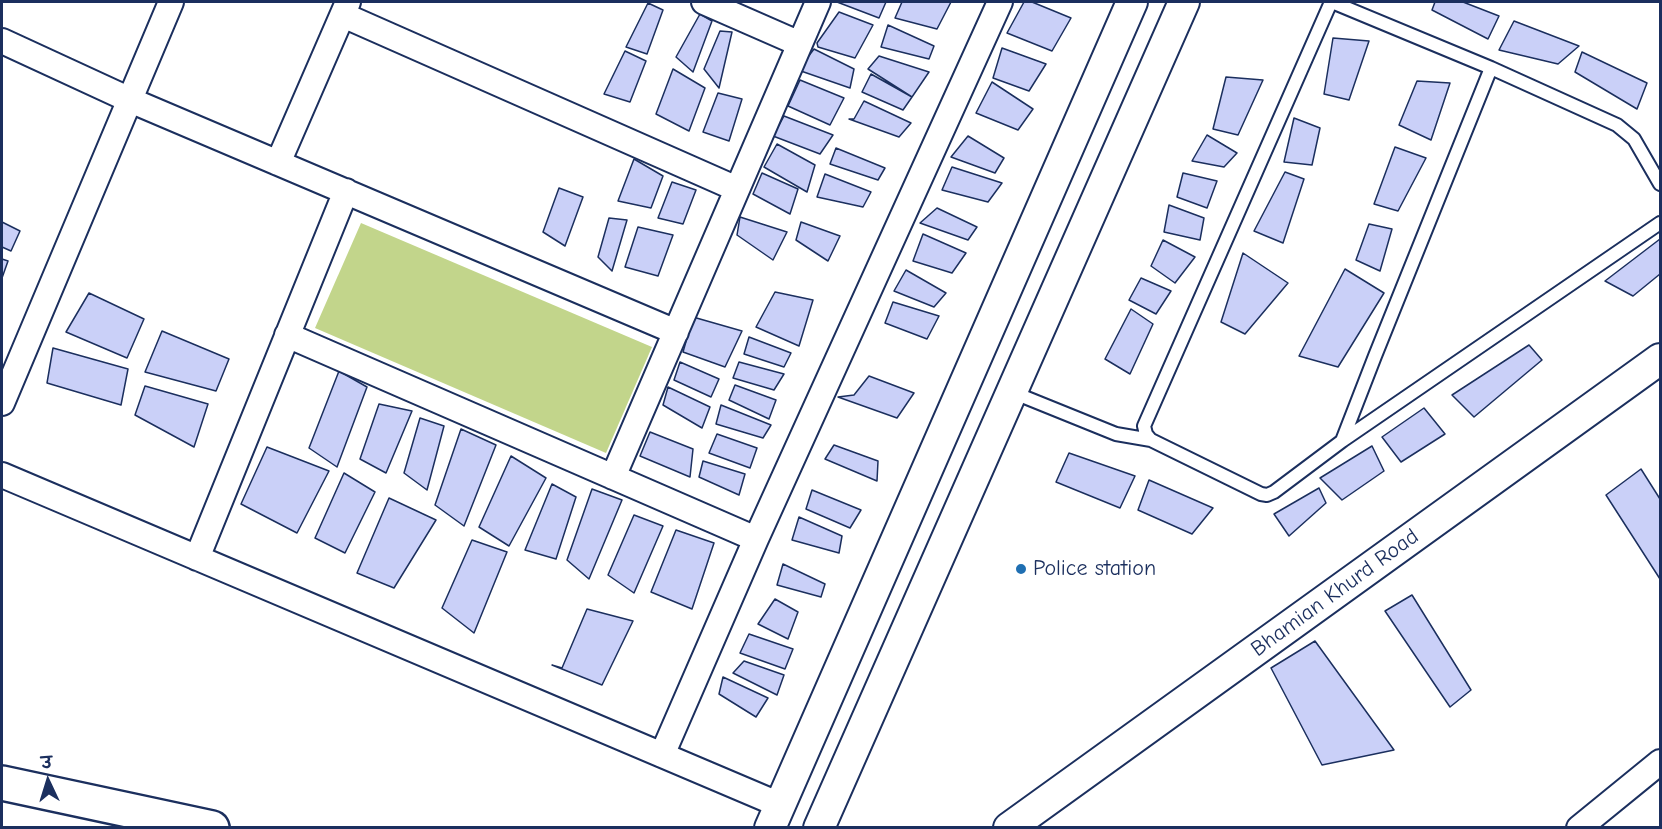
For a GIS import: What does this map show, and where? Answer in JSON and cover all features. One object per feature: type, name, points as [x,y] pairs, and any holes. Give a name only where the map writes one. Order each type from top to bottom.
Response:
[{"type":"main road","points":[[2,783],[212,828]]},
{"type":"street","points":[[2,403],[171,2]]},
{"type":"street","points":[[704,2],[800,44]]},
{"type":"street","points":[[613,477],[818,2]]},
{"type":"street","points":[[662,755],[756,538],[1000,2]]},
{"type":"street","points":[[2,475],[662,755],[775,817],[1132,2]]},
{"type":"street","points":[[819,828],[1184,2]]},
{"type":"street","points":[[278,163],[345,8],[737,189]]},
{"type":"street","points":[[2,41],[130,100],[676,332]]},
{"type":"street","points":[[197,558],[346,191]]},
{"type":"street","points":[[287,335],[756,538]]},
{"type":"street","name":"Bhamian Khurd Road","points":[[1009,828],[1660,359]]},
{"type":"street","points":[[1579,828],[1660,762]]},
{"type":"lane","points":[[1151,440],[1144,426],[1332,2],[1491,68],[1617,125],[1634,138],[1660,184]]},
{"type":"lane","points":[[1342,441],[1374,356],[1491,68]]},
{"type":"lane","points":[[1012,392],[1116,434],[1151,440],[1267,495],[1660,223]]},
{"type":"green space","points":[[361,223],[652,347],[606,453],[315,328]]},
{"type":"building","points":[[837,2],[886,2],[879,18]]},
{"type":"building","points":[[902,2],[951,2],[937,29],[895,18]]},
{"type":"building","points":[[1024,2],[1032,2],[1071,18],[1052,51],[1007,33]]},
{"type":"building","points":[[1435,2],[1463,2],[1499,16],[1488,39],[1432,10]]},
{"type":"building","points":[[648,3],[663,10],[647,54],[626,47]]},
{"type":"building","points":[[839,12],[873,25],[855,58],[818,47],[817,43]]},
{"type":"building","points":[[700,14],[712,21],[693,72],[676,57]]},
{"type":"building","points":[[1514,21],[1579,46],[1558,64],[1499,50]]},
{"type":"building","points":[[888,25],[934,46],[929,59],[881,47]]},
{"type":"building","points":[[720,31],[732,32],[719,88],[704,69]]},
{"type":"building","points":[[1333,38],[1369,41],[1349,100],[1324,94]]},
{"type":"building","points":[[1002,48],[1046,64],[1029,91],[993,78]]},
{"type":"building","points":[[814,49],[854,69],[850,88],[798,70]]},
{"type":"building","points":[[625,51],[646,61],[630,102],[604,94]]},
{"type":"building","points":[[1582,52],[1647,83],[1637,109],[1575,72]]},
{"type":"building","points":[[879,56],[929,72],[912,97],[868,69]]},
{"type":"building","points":[[673,69],[705,88],[689,131],[656,114]]},
{"type":"building","points":[[871,74],[912,97],[903,110],[862,92]]},
{"type":"building","points":[[1226,77],[1263,80],[1238,135],[1213,129]]},
{"type":"building","points":[[800,80],[844,98],[830,125],[788,106]]},
{"type":"building","points":[[1417,81],[1450,83],[1431,140],[1399,125]]},
{"type":"building","points":[[992,82],[1033,109],[1018,130],[976,113]]},
{"type":"building","points":[[718,93],[742,99],[729,141],[703,132]]},
{"type":"building","points":[[864,101],[911,123],[899,137],[849,119],[854,119]]},
{"type":"building","points":[[784,116],[833,135],[820,154],[773,136]]},
{"type":"building","points":[[1294,118],[1320,128],[1312,165],[1284,162]]},
{"type":"building","points":[[1207,135],[1237,153],[1224,167],[1192,161]]},
{"type":"building","points":[[968,136],[1004,158],[995,173],[951,157]]},
{"type":"building","points":[[777,144],[815,165],[807,192],[764,167]]},
{"type":"building","points":[[1395,147],[1426,158],[1398,211],[1374,204]]},
{"type":"building","points":[[836,148],[885,168],[878,180],[830,164]]},
{"type":"building","points":[[634,159],[663,176],[651,208],[618,201]]},
{"type":"building","points":[[952,167],[1002,183],[988,202],[942,190]]},
{"type":"building","points":[[1285,172],[1304,179],[1283,243],[1254,231]]},
{"type":"building","points":[[762,173],[798,189],[790,214],[753,194]]},
{"type":"building","points":[[1183,173],[1217,181],[1207,208],[1177,197]]},
{"type":"building","points":[[825,174],[871,192],[863,207],[817,197]]},
{"type":"building","points":[[672,182],[696,190],[683,224],[658,218]]},
{"type":"building","points":[[559,188],[583,197],[565,246],[543,232]]},
{"type":"building","points":[[1169,205],[1204,218],[1200,240],[1164,232]]},
{"type":"building","points":[[937,208],[977,227],[968,240],[920,223]]},
{"type":"building","points":[[740,217],[787,232],[773,260],[737,235]]},
{"type":"building","points":[[609,218],[627,220],[612,271],[598,257]]},
{"type":"building","points":[[2,222],[20,231],[11,251],[2,247]]},
{"type":"building","points":[[801,222],[840,236],[828,261],[796,240]]},
{"type":"building","points":[[1369,224],[1392,229],[1380,271],[1356,260]]},
{"type":"building","points":[[638,227],[673,235],[658,276],[625,267]]},
{"type":"building","points":[[923,234],[966,253],[952,273],[913,261]]},
{"type":"building","points":[[1660,239],[1660,274],[1633,296],[1605,281]]},
{"type":"building","points":[[1163,240],[1195,257],[1175,283],[1151,266]]},
{"type":"building","points":[[1243,253],[1288,283],[1245,334],[1221,322]]},
{"type":"building","points":[[2,259],[8,261],[2,278]]},
{"type":"building","points":[[1345,269],[1384,293],[1338,367],[1299,356]]},
{"type":"building","points":[[906,270],[946,293],[934,307],[894,291]]},
{"type":"building","points":[[1141,278],[1171,291],[1156,314],[1129,300]]},
{"type":"building","points":[[775,292],[813,300],[799,346],[756,327]]},
{"type":"building","points":[[89,293],[144,319],[127,358],[66,332]]},
{"type":"building","points":[[893,302],[939,316],[927,339],[885,323]]},
{"type":"building","points":[[1131,309],[1153,324],[1130,374],[1105,359]]},
{"type":"building","points":[[693,317],[742,331],[725,367],[683,352]]},
{"type":"building","points":[[162,331],[229,359],[216,391],[145,372]]},
{"type":"building","points":[[749,337],[791,353],[784,367],[744,354]]},
{"type":"building","points":[[1529,345],[1542,360],[1474,417],[1452,395]]},
{"type":"building","points":[[53,348],[128,369],[121,405],[47,383]]},
{"type":"building","points":[[680,362],[719,379],[711,397],[674,380]]},
{"type":"building","points":[[739,362],[784,374],[774,390],[733,378]]},
{"type":"building","points":[[339,371],[367,387],[337,467],[309,448]]},
{"type":"building","points":[[869,376],[914,393],[897,418],[838,397],[854,395]]},
{"type":"building","points":[[735,385],[776,400],[769,419],[729,400]]},
{"type":"building","points":[[145,386],[208,404],[194,447],[135,415]]},
{"type":"building","points":[[668,387],[710,407],[702,428],[663,405]]},
{"type":"building","points":[[379,404],[412,411],[386,473],[360,459]]},
{"type":"building","points":[[721,405],[771,425],[763,438],[716,424]]},
{"type":"building","points":[[1424,408],[1445,434],[1401,462],[1382,437]]},
{"type":"building","points":[[420,418],[444,426],[427,490],[404,473]]},
{"type":"building","points":[[461,429],[496,445],[464,526],[435,505]]},
{"type":"building","points":[[650,432],[693,449],[690,477],[640,456]]},
{"type":"building","points":[[717,434],[757,448],[750,468],[709,453]]},
{"type":"building","points":[[834,445],[878,461],[877,481],[825,459]]},
{"type":"building","points":[[1372,446],[1384,471],[1342,500],[1320,478]]},
{"type":"building","points":[[267,447],[329,471],[297,533],[241,504]]},
{"type":"building","points":[[1069,453],[1135,476],[1120,508],[1056,482]]},
{"type":"building","points":[[511,456],[546,478],[509,546],[479,527]]},
{"type":"building","points":[[703,461],[745,474],[739,495],[699,477]]},
{"type":"building","points":[[1641,469],[1660,499],[1660,579],[1606,495]]},
{"type":"building","points":[[344,473],[375,492],[345,553],[315,538]]},
{"type":"building","points":[[1149,480],[1213,508],[1192,534],[1138,510]]},
{"type":"building","points":[[552,484],[576,497],[556,559],[525,550]]},
{"type":"building","points":[[1319,488],[1326,503],[1289,536],[1274,514]]},
{"type":"building","points":[[592,489],[622,500],[589,579],[567,560]]},
{"type":"building","points":[[812,490],[861,510],[850,528],[806,509]]},
{"type":"building","points":[[389,498],[436,520],[394,588],[357,573]]},
{"type":"building","points":[[634,515],[663,526],[634,593],[608,575]]},
{"type":"building","points":[[799,517],[842,536],[839,553],[792,540]]},
{"type":"building","points":[[676,530],[714,543],[692,609],[651,592]]},
{"type":"building","points":[[472,540],[507,552],[474,633],[442,608]]},
{"type":"building","points":[[783,564],[825,584],[821,597],[777,585]]},
{"type":"building","points":[[1412,595],[1471,690],[1450,707],[1385,611]]},
{"type":"building","points":[[775,599],[798,612],[788,639],[758,624]]},
{"type":"building","points":[[587,609],[633,621],[602,685],[552,665],[562,668]]},
{"type":"building","points":[[749,634],[793,649],[785,669],[740,653]]},
{"type":"building","points":[[1315,641],[1394,750],[1322,765],[1271,668]]},
{"type":"building","points":[[744,661],[784,675],[777,695],[733,673]]},
{"type":"building","points":[[723,677],[768,698],[756,717],[719,694]]},
{"type":"place","name":"Police station","points":[[1021,569]]}]
